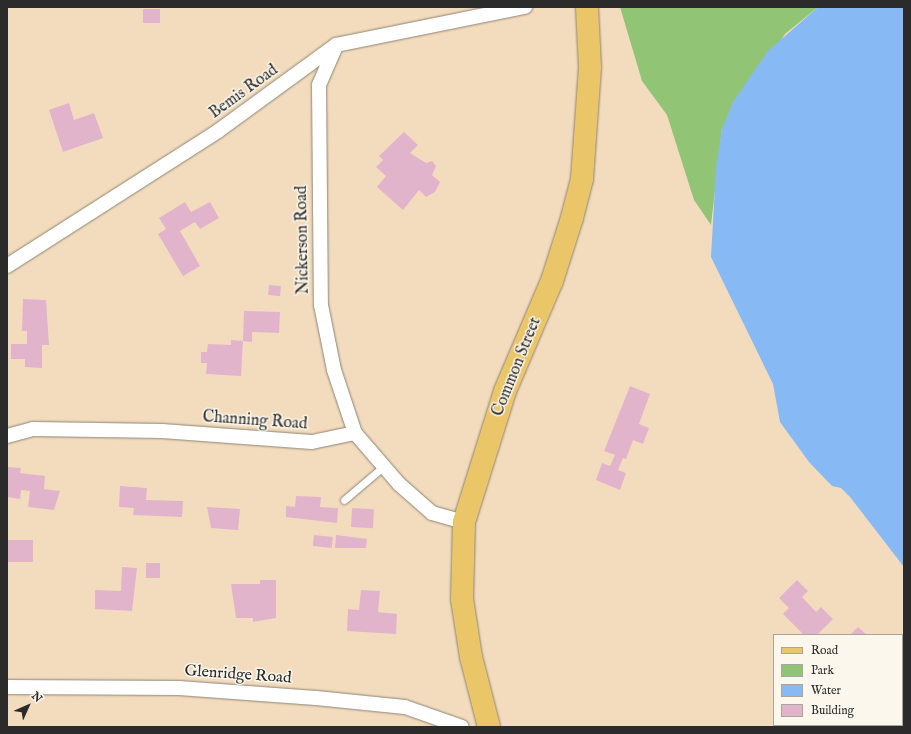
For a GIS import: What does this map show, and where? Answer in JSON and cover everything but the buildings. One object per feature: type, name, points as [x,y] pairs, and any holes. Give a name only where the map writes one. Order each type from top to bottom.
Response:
[{"type":"main road","name":"Common Street","points":[[489,727],[471,657],[462,599],[464,522],[505,391],[552,280],[572,218],[582,179],[590,67],[587,7]]},
{"type":"street","name":"Bemis Road","points":[[7,266],[218,131],[336,46],[525,7]]},
{"type":"street","name":"Nickerson Road","points":[[336,46],[319,85],[322,305],[334,370],[355,433]]},
{"type":"street","name":"Channing Road","points":[[7,436],[33,429],[162,431],[312,442],[355,433]]},
{"type":"street","points":[[355,433],[384,466],[432,512],[464,522]]},
{"type":"street","name":"Glenridge Road","points":[[7,687],[179,688],[316,698],[405,707],[462,727]]},
{"type":"lane","points":[[344,500],[384,466]]},
{"type":"green space","points":[[620,7],[818,7],[785,34],[722,129],[711,225],[694,200],[667,115],[642,81]]},
{"type":"water","points":[[818,7],[904,7],[904,567],[850,497],[841,488],[832,486],[809,462],[780,422],[773,384],[711,257],[716,168],[722,129],[733,102],[768,51]]}]
